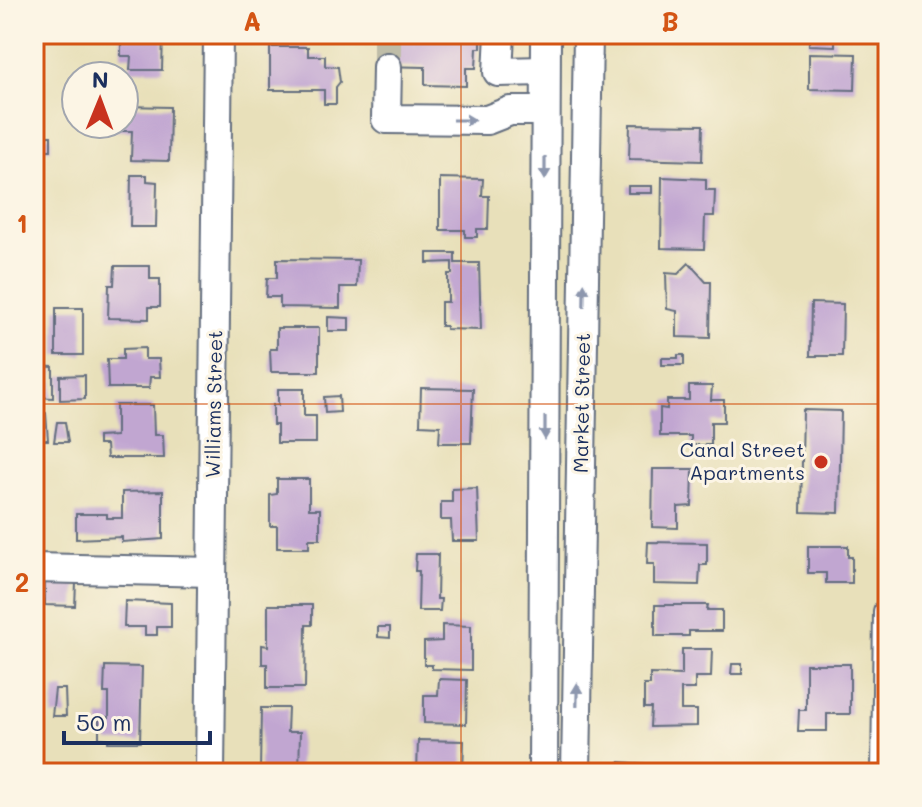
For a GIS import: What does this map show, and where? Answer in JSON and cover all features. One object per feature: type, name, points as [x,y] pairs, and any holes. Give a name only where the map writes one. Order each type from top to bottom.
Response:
[{"type":"street","name":"Williams Street","points":[[210,773],[218,34]]},
{"type":"street","points":[[500,34],[498,72],[545,71]]},
{"type":"street","name":"Market Street","points":[[543,773],[546,34]]},
{"type":"street","name":"Market Street","points":[[576,773],[588,34]]},
{"type":"street","points":[[387,67],[386,119],[487,120],[510,111],[545,111]]},
{"type":"street","points":[[34,568],[212,572]]},
{"type":"street","points":[[886,773],[888,612]]},
{"type":"building","points":[[131,34],[163,34],[162,70],[140,70],[140,60],[121,56],[121,37],[131,38]]},
{"type":"building","points":[[382,34],[481,34],[481,48],[477,48],[476,68],[466,68],[466,86],[425,85],[425,67],[381,66]]},
{"type":"building","points":[[817,35],[835,39],[835,46],[809,45],[809,38],[816,39]]},
{"type":"building","points":[[270,47],[308,47],[308,56],[325,56],[325,66],[338,67],[340,82],[336,87],[336,104],[324,104],[324,90],[270,90]]},
{"type":"building","points":[[809,53],[856,54],[855,90],[809,89]]},
{"type":"building","points":[[34,55],[42,55],[42,71],[34,71]]},
{"type":"building","points":[[140,106],[170,107],[169,161],[131,160],[132,140],[140,140]]},
{"type":"building","points":[[630,124],[703,125],[702,161],[629,159]]},
{"type":"building","points":[[40,136],[51,136],[51,150],[40,150]]},
{"type":"building","points":[[131,175],[147,175],[147,181],[157,182],[156,227],[130,227]]},
{"type":"building","points":[[662,177],[706,179],[706,190],[715,190],[714,216],[705,216],[704,249],[661,248]]},
{"type":"building","points":[[440,178],[483,179],[482,196],[489,196],[488,229],[477,229],[477,237],[465,237],[465,230],[440,230]]},
{"type":"building","points":[[628,186],[652,186],[652,193],[628,193]]},
{"type":"building","points":[[427,253],[455,253],[455,263],[479,263],[481,330],[446,329],[446,326],[441,326],[441,302],[448,302],[448,274],[452,274],[452,262],[427,263]]},
{"type":"building","points":[[277,259],[358,260],[357,287],[340,287],[340,308],[280,307],[280,297],[266,297],[267,278],[277,278]]},
{"type":"building","points":[[689,263],[706,282],[711,282],[710,338],[677,337],[677,311],[667,309],[666,273],[678,274]]},
{"type":"building","points":[[115,266],[150,266],[150,279],[160,279],[160,307],[149,307],[149,319],[108,318],[109,285],[114,285]]},
{"type":"building","points":[[811,303],[843,304],[842,356],[810,356]]},
{"type":"building","points":[[56,308],[83,308],[83,355],[56,355]]},
{"type":"building","points":[[328,317],[349,318],[349,331],[328,331]]},
{"type":"building","points":[[277,328],[319,328],[319,372],[271,372],[270,349],[277,349]]},
{"type":"building","points":[[145,348],[145,359],[159,359],[160,377],[150,377],[149,388],[108,388],[107,359],[123,359],[123,349]]},
{"type":"building","points":[[678,355],[684,355],[684,365],[662,365],[662,358],[678,358]]},
{"type":"building","points":[[34,366],[53,367],[53,398],[34,397]]},
{"type":"building","points":[[85,375],[85,399],[60,400],[60,376]]},
{"type":"building","points":[[689,386],[712,386],[711,400],[724,400],[724,422],[711,422],[711,445],[691,445],[691,436],[660,436],[660,408],[667,409],[667,400],[689,400]]},
{"type":"building","points":[[421,388],[473,389],[471,443],[439,443],[440,426],[420,425]]},
{"type":"building","points":[[278,389],[304,389],[304,416],[316,416],[316,443],[277,443],[273,405],[278,405]]},
{"type":"building","points":[[339,396],[340,412],[325,413],[324,397]]},
{"type":"building","points":[[116,405],[153,405],[154,435],[163,435],[164,458],[107,458],[106,445],[98,445],[98,437],[116,436]]},
{"type":"building","name":"Canal Street Apartments","points":[[803,410],[841,411],[839,513],[801,512]]},
{"type":"building","points":[[40,412],[46,413],[48,440],[35,440],[35,420],[40,420]]},
{"type":"building","points":[[57,422],[65,422],[68,442],[54,442]]},
{"type":"building","points":[[653,469],[693,469],[692,506],[678,507],[678,528],[652,527]]},
{"type":"building","points":[[277,479],[309,479],[309,509],[320,509],[320,539],[309,539],[309,548],[277,548],[277,526],[270,526],[270,495],[277,494]]},
{"type":"building","points":[[477,488],[479,541],[452,541],[451,520],[441,520],[441,502],[452,502],[452,489]]},
{"type":"building","points":[[163,491],[163,539],[122,542],[122,537],[76,539],[76,514],[107,514],[107,518],[122,518],[122,492]]},
{"type":"building","points":[[648,542],[707,543],[707,565],[700,565],[699,585],[654,584],[654,564],[647,564]]},
{"type":"building","points":[[808,546],[848,546],[848,557],[852,557],[852,583],[826,583],[826,573],[808,573]]},
{"type":"building","points":[[416,554],[438,554],[437,599],[441,599],[440,611],[418,611],[419,571],[415,571]]},
{"type":"building","points":[[45,582],[76,583],[75,606],[45,605]]},
{"type":"building","points":[[125,601],[171,603],[171,627],[157,627],[157,635],[145,635],[145,627],[124,627]]},
{"type":"building","points":[[268,605],[312,605],[312,625],[306,625],[305,688],[267,688],[267,664],[262,664],[262,645],[268,646]]},
{"type":"building","points":[[655,605],[708,605],[707,610],[722,610],[722,631],[689,631],[689,636],[655,636]]},
{"type":"building","points":[[442,625],[471,626],[471,670],[432,669],[432,665],[424,665],[424,642],[442,641]]},
{"type":"building","points":[[378,627],[390,627],[390,638],[378,637]]},
{"type":"building","points":[[682,649],[712,649],[711,677],[695,677],[695,689],[681,689],[681,710],[697,710],[697,726],[650,727],[651,708],[644,708],[644,685],[650,685],[650,674],[682,675]]},
{"type":"building","points":[[732,664],[742,664],[742,674],[731,674]]},
{"type":"building","points":[[806,664],[850,664],[850,714],[827,714],[827,731],[798,731],[799,710],[806,710]]},
{"type":"building","points":[[105,666],[142,667],[140,742],[108,742],[108,739],[99,738],[99,717],[109,717],[109,693],[104,693]]},
{"type":"building","points":[[439,679],[467,680],[466,724],[424,723],[424,695],[438,695]]},
{"type":"building","points":[[55,689],[65,689],[66,716],[52,716]]},
{"type":"building","points":[[261,708],[288,708],[287,732],[300,732],[299,773],[260,773]]},
{"type":"building","points":[[418,740],[464,741],[463,773],[417,773]]},
{"type":"building","points":[[619,762],[645,764],[644,773],[619,773]]},
{"type":"tunnel","points":[[387,34],[387,67]]},
{"type":"place","name":"Canal Street Apartments","points":[[821,462]]}]
